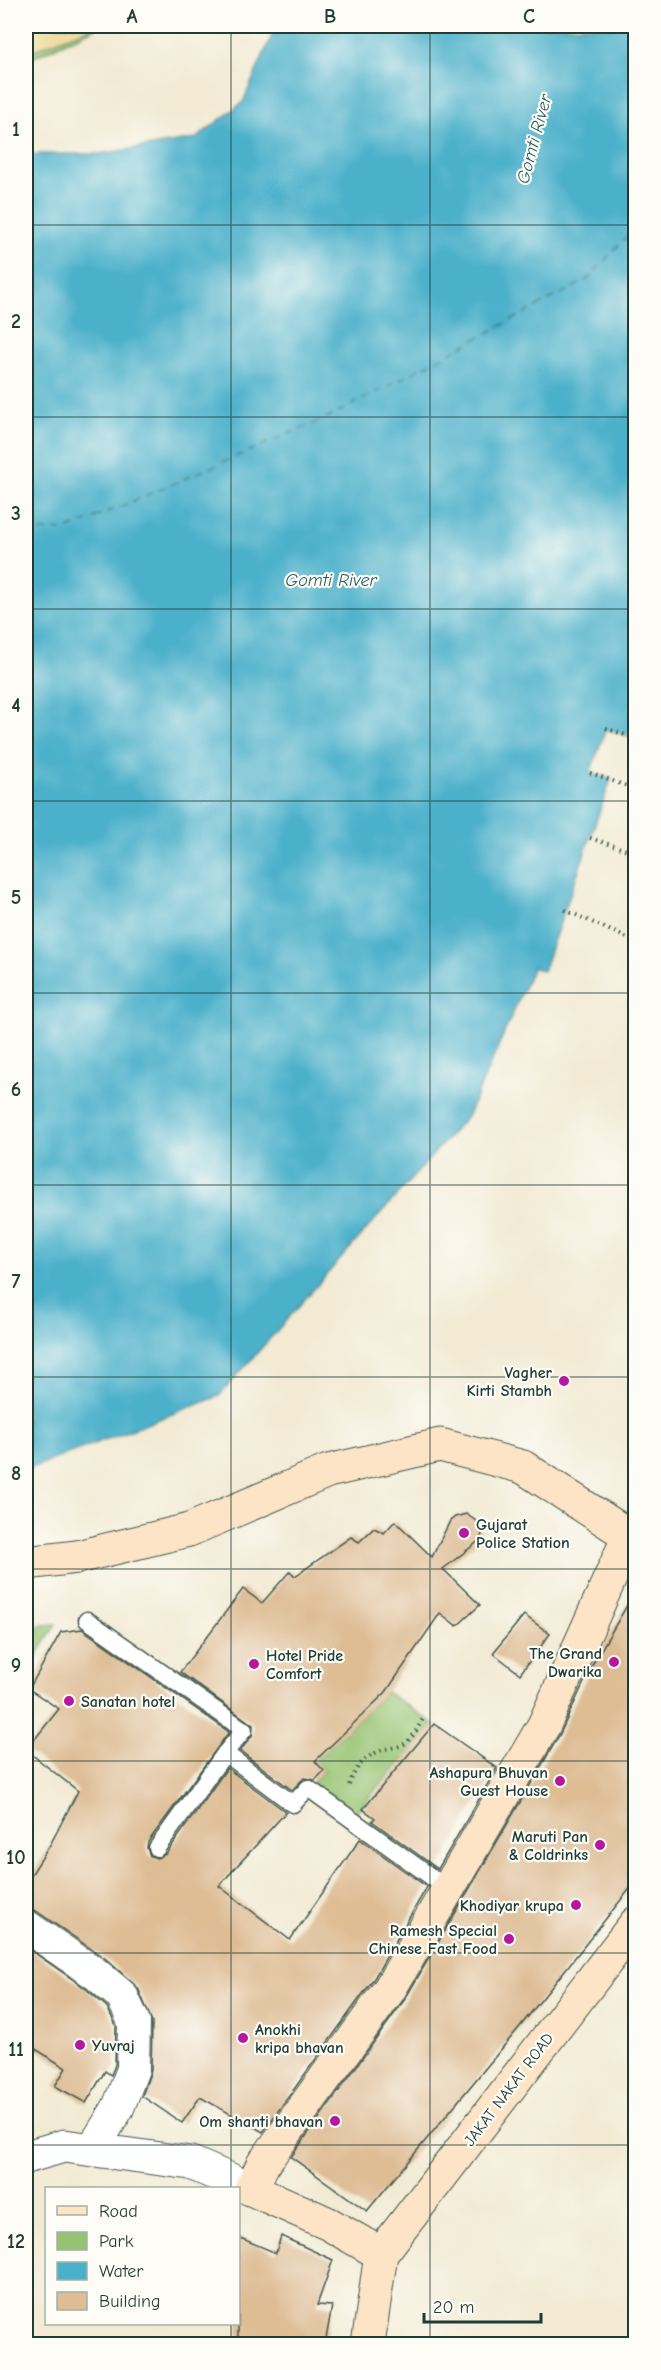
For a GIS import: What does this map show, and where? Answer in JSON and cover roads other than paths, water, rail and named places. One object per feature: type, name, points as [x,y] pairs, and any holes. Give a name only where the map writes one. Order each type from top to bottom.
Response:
[{"type":"main road","points":[[26,1563],[77,1557],[189,1530],[328,1471],[440,1445],[523,1467],[632,1538],[544,1725],[389,1990],[263,2164],[251,2188],[329,2224],[381,2254],[368,2344]]},
{"type":"main road","name":"JAKAT NAKAT ROAD","points":[[381,2254],[636,1923]]},
{"type":"street","points":[[26,1926],[96,1974],[122,1996],[134,2022],[133,2069],[118,2108],[92,2150]]},
{"type":"street","points":[[26,2157],[64,2146],[191,2163],[251,2188]]},
{"type":"lane","points":[[87,1620],[244,1730],[157,1848]]},
{"type":"lane","points":[[225,1753],[293,1804],[308,1788],[448,1889]]},
{"type":"water","name":"Gomti River","points":[[276,26],[635,26],[635,710],[627,736],[606,729],[590,773],[611,779],[543,971],[533,967],[468,1115],[219,1396],[26,1470],[26,154],[99,154],[195,139],[243,102]]},
{"type":"place","name":"Vagher Kirti Stambh","points":[[564,1381]]},
{"type":"place","name":"Gujarat Police Station","points":[[464,1533]]},
{"type":"place","name":"The Grand Dwarika","points":[[614,1662]]},
{"type":"place","name":"Hotel Pride Comfort","points":[[254,1664]]},
{"type":"place","name":"Sanatan hotel","points":[[69,1701]]},
{"type":"place","name":"Ashapura Bhuvan Guest House","points":[[560,1781]]},
{"type":"place","name":"Maruti Pan & Coldrinks","points":[[600,1845]]},
{"type":"place","name":"Khodiyar krupa","points":[[576,1905]]},
{"type":"place","name":"Ramesh Special Chinese Fast Food","points":[[509,1939]]},
{"type":"place","name":"Anokhi kripa bhavan","points":[[243,2038]]},
{"type":"place","name":"Yuvraj","points":[[80,2045]]},
{"type":"place","name":"Om shanti bhavan","points":[[335,2121]]}]
